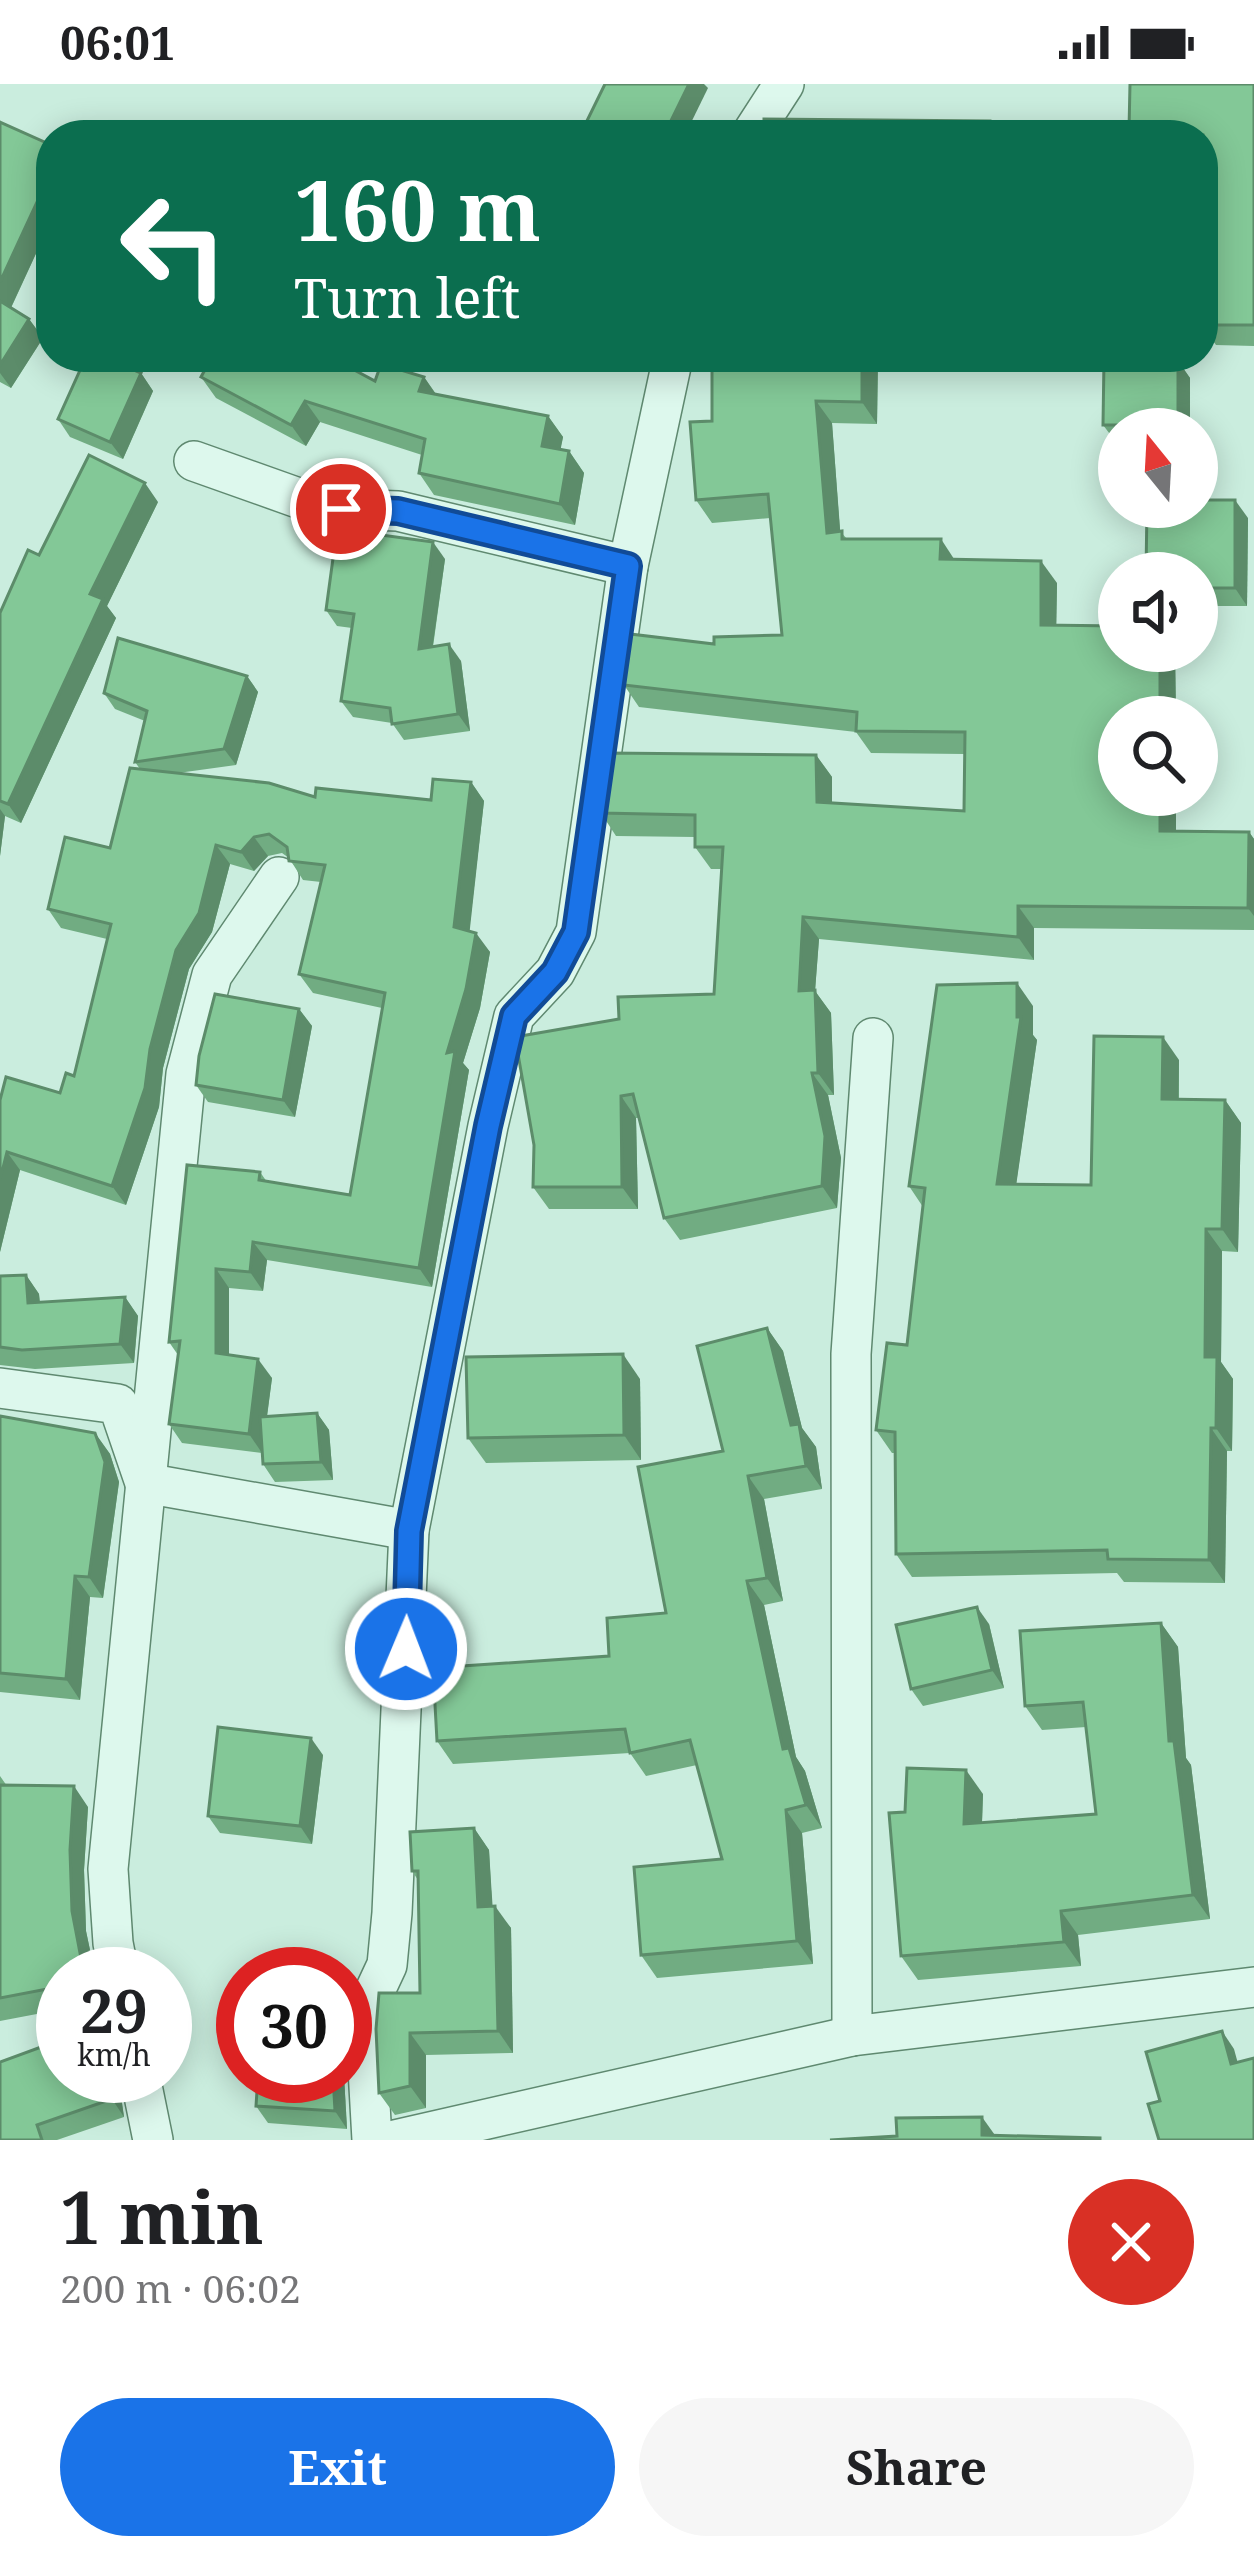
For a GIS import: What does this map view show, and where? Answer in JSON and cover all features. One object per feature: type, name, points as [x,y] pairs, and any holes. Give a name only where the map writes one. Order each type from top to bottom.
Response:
[{"type":"street","points":[[761,120],[784,86]]},
{"type":"street","points":[[372,2140],[367,2051],[373,1995],[387,1965],[392,1913],[409,1531],[514,1016],[555,972],[576,932],[628,566],[670,372]]},
{"type":"street","points":[[194,461],[341,509],[398,511],[628,566]]},
{"type":"street","points":[[114,1947],[108,1869],[186,1075],[212,976],[279,877]]},
{"type":"street","points":[[852,2036],[851,1354],[873,1038]]},
{"type":"street","points":[[0,1388],[118,1404],[145,1483]]},
{"type":"street","points":[[145,1483],[409,1531]]},
{"type":"street","points":[[394,2140],[482,2131],[852,2036],[1254,1987]]},
{"type":"street","points":[[145,2103],[153,2140]]},
{"type":"building","points":[[605,84],[689,84],[671,120],[587,120]]},
{"type":"building","points":[[1130,84],[1254,84],[1254,325],[1218,325],[1218,120],[1129,120]]},
{"type":"building","points":[[0,122],[36,138],[36,204],[0,282]]},
{"type":"building","points":[[0,301],[29,319],[0,365]]},
{"type":"building","points":[[79,372],[141,373],[110,442],[58,419]]},
{"type":"building","points":[[204,372],[358,372],[375,381],[378,372],[407,372],[424,377],[419,391],[548,416],[542,446],[569,451],[560,504],[419,473],[425,439],[305,401],[291,425],[201,377]]},
{"type":"building","points":[[712,372],[862,372],[862,402],[816,401],[827,533],[842,531],[842,539],[941,539],[940,559],[1041,561],[1041,625],[1098,626],[1098,672],[1160,672],[1160,696],[1098,696],[1098,816],[1160,816],[1160,831],[1249,832],[1248,908],[1018,906],[1018,937],[803,917],[799,991],[815,990],[818,1073],[812,1073],[825,1136],[822,1186],[664,1218],[633,1094],[621,1096],[622,1187],[533,1187],[534,1145],[515,1037],[619,1019],[618,997],[714,994],[723,847],[695,847],[695,815],[601,813],[607,753],[816,755],[817,802],[964,811],[965,732],[856,731],[857,712],[624,685],[630,634],[714,644],[714,637],[782,635],[768,494],[696,500],[690,422],[712,421]]},
{"type":"building","points":[[1104,372],[1178,372],[1178,408],[1103,408]]},
{"type":"building","points":[[89,455],[145,483],[90,594],[103,599],[8,804],[0,801],[0,613],[28,550],[39,555]]},
{"type":"building","points":[[1218,500],[1235,500],[1235,588],[1218,588],[1218,552],[1146,552],[1147,528],[1218,528]]},
{"type":"building","points":[[337,529],[433,542],[419,649],[449,644],[458,714],[392,724],[390,708],[341,701],[354,614],[326,610]]},
{"type":"building","points":[[118,638],[247,676],[224,749],[135,762],[147,711],[104,693]]},
{"type":"building","points":[[130,768],[269,783],[315,797],[316,788],[431,800],[433,779],[471,782],[454,927],[476,933],[447,1053],[455,1051],[419,1268],[253,1242],[250,1272],[216,1269],[216,1353],[258,1359],[249,1434],[169,1424],[180,1341],[169,1342],[187,1165],[260,1172],[259,1180],[350,1195],[385,993],[299,974],[325,865],[289,861],[287,847],[269,834],[254,837],[241,852],[216,845],[199,913],[176,950],[150,1049],[145,1088],[112,1186],[7,1152],[0,1180],[0,1100],[6,1077],[60,1093],[66,1073],[74,1076],[111,924],[48,909],[65,837],[110,848]]},
{"type":"building","points":[[1017,983],[1017,1017],[1021,1017],[997,1184],[1091,1185],[1094,1036],[1163,1037],[1162,1099],[1225,1100],[1222,1229],[1206,1229],[1205,1357],[1217,1357],[1209,1560],[1108,1559],[1107,1550],[896,1554],[895,1432],[876,1430],[887,1343],[907,1345],[925,1188],[909,1186],[937,985]]},
{"type":"building","points":[[215,994],[299,1009],[283,1100],[196,1085]]},
{"type":"building","points":[[26,1275],[28,1303],[125,1297],[120,1344],[0,1347],[0,1276]]},
{"type":"building","points":[[767,1328],[791,1425],[799,1424],[806,1466],[748,1476],[767,1578],[747,1581],[783,1749],[789,1748],[806,1805],[786,1810],[797,1941],[641,1955],[634,1867],[722,1859],[690,1740],[630,1753],[625,1729],[437,1741],[433,1668],[609,1656],[607,1618],[666,1613],[638,1467],[723,1451],[697,1346]]},
{"type":"building","points":[[623,1354],[624,1435],[468,1438],[466,1357]]},
{"type":"building","points":[[317,1413],[321,1462],[263,1464],[260,1417]]},
{"type":"building","points":[[0,1416],[95,1433],[105,1462],[89,1577],[75,1576],[66,1679],[0,1673]]},
{"type":"building","points":[[977,1607],[992,1670],[911,1689],[896,1625]]},
{"type":"building","points":[[1161,1623],[1169,1741],[1174,1741],[1193,1895],[1061,1911],[1064,1942],[901,1956],[889,1813],[905,1812],[907,1768],[966,1770],[964,1824],[1096,1814],[1083,1702],[1025,1706],[1020,1631]]},
{"type":"building","points":[[218,1727],[311,1738],[300,1826],[208,1816]]},
{"type":"building","points":[[0,1785],[74,1786],[70,1850],[79,1947],[36,1947],[36,1991],[0,1998]]},
{"type":"building","points":[[474,1828],[478,1907],[495,1906],[498,2031],[410,2033],[410,2086],[379,2093],[379,1993],[420,1993],[418,1871],[412,1871],[410,1832]]},
{"type":"building","points":[[1222,2031],[1231,2064],[1254,2058],[1254,2140],[1159,2140],[1148,2104],[1160,2101],[1146,2052]]},
{"type":"building","points":[[36,2049],[36,2103],[100,2103],[37,2125],[42,2140],[0,2140],[0,2062]]},
{"type":"building","points":[[335,2103],[335,2111],[256,2106]]},
{"type":"building","points":[[982,2117],[982,2135],[1100,2140],[830,2140],[897,2136],[896,2118]]},
{"type":"route","points":[[341,509],[398,511],[628,566],[576,932],[555,972],[514,1016],[488,1126],[409,1531],[406,1649]]}]
